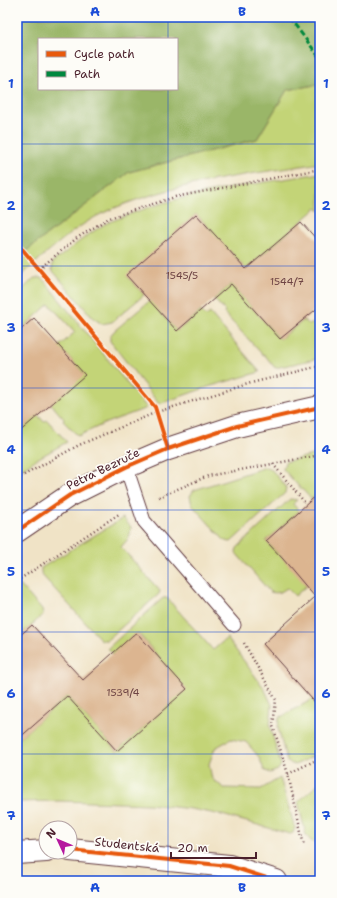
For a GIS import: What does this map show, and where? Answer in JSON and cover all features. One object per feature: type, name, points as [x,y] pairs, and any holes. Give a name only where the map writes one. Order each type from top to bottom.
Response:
[{"type":"street","name":"Petra Bezruče","points":[[17,531],[70,495],[126,467],[168,449],[237,426],[320,407]]},
{"type":"street","name":"Studentská","points":[[78,851],[229,866],[276,881]]},
{"type":"street","points":[[17,853],[38,852]]},
{"type":"lane","points":[[126,467],[144,521],[234,625]]},
{"type":"path","points":[[39,269],[77,238],[109,218],[175,197],[320,169]]},
{"type":"path","points":[[23,250],[155,407],[168,449]]},
{"type":"path","points":[[17,479],[79,445],[157,412],[251,383],[320,366]]},
{"type":"path","points":[[273,464],[306,504]]},
{"type":"path","points":[[234,625],[276,700],[273,726],[288,774],[304,846]]},
{"type":"path","points":[[288,774],[320,758]]},
{"type":"green space","points":[[17,17],[320,17],[320,84],[287,90],[257,139],[129,172],[17,258]]},
{"type":"green space","points":[[320,84],[320,163],[208,181],[180,187],[126,203],[101,214],[68,235],[17,280],[17,258],[129,172],[257,139],[287,90]]},
{"type":"green space","points":[[320,173],[320,211],[317,208],[246,269],[229,250],[226,253],[210,235],[213,232],[196,214],[127,276],[144,295],[112,322],[102,324],[93,318],[52,270],[53,262],[78,242],[105,224],[155,205],[202,194]]},
{"type":"green space","points":[[34,278],[42,278],[147,408],[106,423],[78,436],[63,421],[64,419],[51,404],[84,374],[67,355],[56,349],[75,332],[49,304],[17,333],[17,295]]},
{"type":"green space","points":[[231,284],[280,339],[304,320],[310,325],[312,323],[320,332],[320,358],[275,368],[264,354],[263,355],[224,313],[225,311],[214,299]]},
{"type":"green space","points":[[153,298],[160,312],[177,331],[201,311],[206,316],[210,313],[260,372],[211,386],[159,404],[110,341],[110,336],[114,331]]},
{"type":"green space","points":[[38,415],[44,422],[47,420],[67,442],[17,472],[17,433]]},
{"type":"green space","points":[[320,453],[320,492],[311,499],[283,469],[285,462]]},
{"type":"green space","points":[[266,467],[271,469],[286,487],[285,493],[231,542],[225,541],[192,505],[190,496],[194,490]]},
{"type":"green space","points":[[290,499],[297,500],[293,504],[299,511],[266,541],[283,559],[286,557],[306,586],[295,596],[287,588],[283,591],[275,593],[270,592],[236,553],[237,548]]},
{"type":"green space","points":[[123,518],[131,527],[129,538],[121,547],[160,591],[159,594],[107,640],[101,640],[41,574],[41,568]]},
{"type":"green space","points":[[19,584],[42,610],[43,615],[17,638],[17,585]]},
{"type":"green space","points":[[163,598],[167,598],[213,650],[227,638],[264,688],[272,705],[270,726],[281,765],[278,770],[270,773],[264,770],[259,757],[246,742],[231,739],[215,748],[209,764],[212,779],[224,788],[261,789],[280,778],[295,828],[293,833],[290,834],[222,815],[191,809],[149,804],[59,801],[17,802],[17,740],[67,696],[117,751],[186,689],[138,633],[113,654],[108,648]]},
{"type":"green space","points":[[320,693],[320,753],[295,765],[287,762],[278,728],[279,718],[311,700]]},
{"type":"green space","points":[[320,782],[320,844],[311,841],[306,835],[298,802]]},
{"type":"building","points":[[196,214],[246,269],[301,222],[320,243],[320,306],[280,339],[231,284],[177,331],[126,275]]},
{"type":"building","points":[[34,318],[85,375],[17,434],[17,333]]},
{"type":"building","points":[[320,492],[320,708],[263,644],[315,597],[266,541]]},
{"type":"building","points":[[32,625],[83,680],[137,633],[187,689],[117,751],[67,696],[17,740],[17,638]]},
{"type":"marked path","points":[[289,17],[320,58]]},
{"type":"cycle path","points":[[17,245],[23,250],[155,407],[168,449]]},
{"type":"cycle path","points":[[17,531],[70,495],[126,467],[168,449],[237,426],[320,407]]},
{"type":"cycle path","points":[[78,851],[229,866],[276,881]]}]
